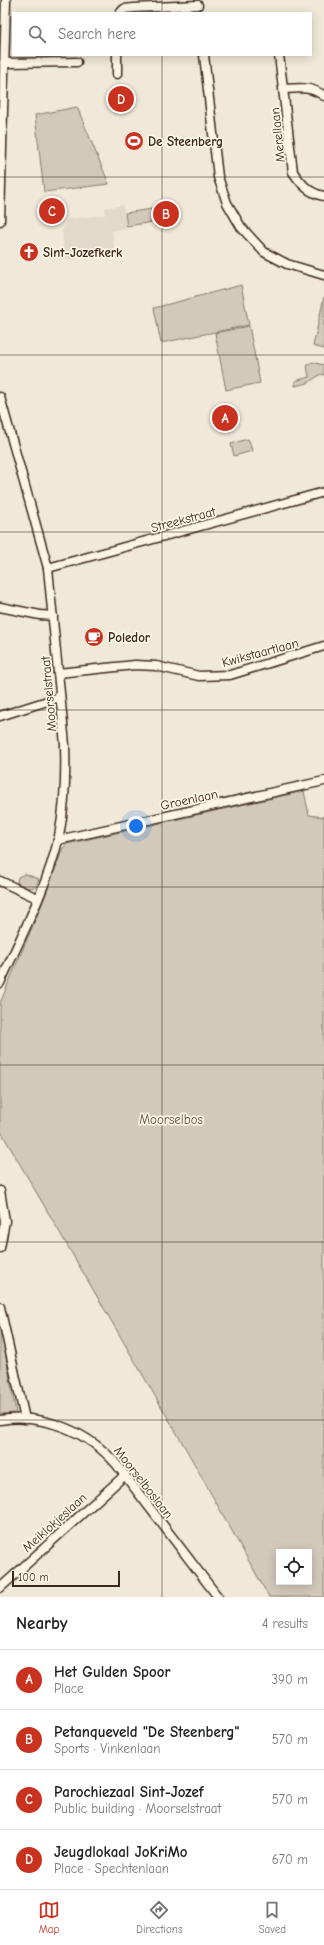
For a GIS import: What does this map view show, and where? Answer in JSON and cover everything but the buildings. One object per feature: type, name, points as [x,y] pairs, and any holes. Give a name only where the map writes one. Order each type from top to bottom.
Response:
[{"type":"street","points":[[0,221],[6,0]]},
{"type":"street","points":[[121,12],[124,9],[134,8],[199,6]]},
{"type":"street","points":[[117,56],[117,74]]},
{"type":"street","points":[[204,56],[218,177],[227,203],[241,227],[264,252],[287,264],[324,275]]},
{"type":"street","name":"Merellaan","points":[[279,56],[293,172],[301,184],[313,194],[324,196]]},
{"type":"street","points":[[4,63],[77,62]]},
{"type":"street","points":[[284,89],[303,87],[314,90],[324,96]]},
{"type":"street","name":"Moorselstraat","points":[[0,397],[48,568],[58,673],[65,772],[58,840],[37,898],[0,983]]},
{"type":"street","name":"Streekstraat","points":[[48,568],[324,492]]},
{"type":"street","points":[[0,607],[53,616]]},
{"type":"street","name":"Kwikstaartlaan","points":[[58,673],[134,665],[156,666],[199,676],[230,675],[324,646]]},
{"type":"street","points":[[0,716],[60,697]]},
{"type":"street","name":"Groenlaan","points":[[58,840],[324,781]]},
{"type":"street","points":[[0,881],[37,898]]},
{"type":"street","points":[[0,1191],[5,1221],[0,1248]]},
{"type":"street","points":[[0,1307],[25,1419]]},
{"type":"street","name":"Moorselboslaan","points":[[0,1420],[25,1419],[54,1423],[74,1431],[102,1448],[125,1475],[218,1597]]},
{"type":"street","name":"Meiklokjeslaan","points":[[0,1588],[125,1475]]},
{"type":"shaded area","points":[[122,205],[125,213],[127,229],[112,231],[115,254],[64,260],[62,230],[67,219],[105,215],[105,208]]},
{"type":"green space","points":[[77,107],[109,184],[44,192],[35,115]]},
{"type":"green space","points":[[172,206],[174,219],[159,221],[157,208]]},
{"type":"green space","points":[[152,209],[153,222],[127,226],[125,213]]},
{"type":"green space","points":[[241,285],[249,325],[161,343],[154,308]]},
{"type":"green space","points":[[324,297],[324,349],[313,346]]},
{"type":"green space","points":[[249,326],[260,383],[226,390],[215,333]]},
{"type":"green space","points":[[312,362],[324,365],[324,375],[321,374],[308,383],[295,386],[295,381],[309,377],[307,366]]},
{"type":"green space","points":[[247,439],[249,440],[252,451],[234,456],[231,444]]},
{"type":"green space","name":"Moorselbos","points":[[304,791],[309,815],[324,817],[324,1597],[269,1597],[186,1449],[0,1130],[0,1003],[44,899],[63,848],[67,844]]},
{"type":"green space","points":[[25,874],[39,879],[36,887],[28,888],[17,883],[18,877]]},
{"type":"green space","points":[[0,1323],[16,1413],[0,1414]]},
{"type":"place","name":"Jeugdlokaal JoKriMo","points":[[121,99]]},
{"type":"place","name":"De Steenberg","points":[[134,141]]},
{"type":"place","name":"Parochiezaal Sint-Jozef","points":[[52,211]]},
{"type":"place","name":"Petanqueveld \"De Steenberg\"","points":[[166,214]]},
{"type":"place","name":"Sint-Jozefkerk","points":[[29,252]]},
{"type":"place","name":"Het Gulden Spoor","points":[[225,418]]},
{"type":"place","name":"Poledor","points":[[94,637]]}]
